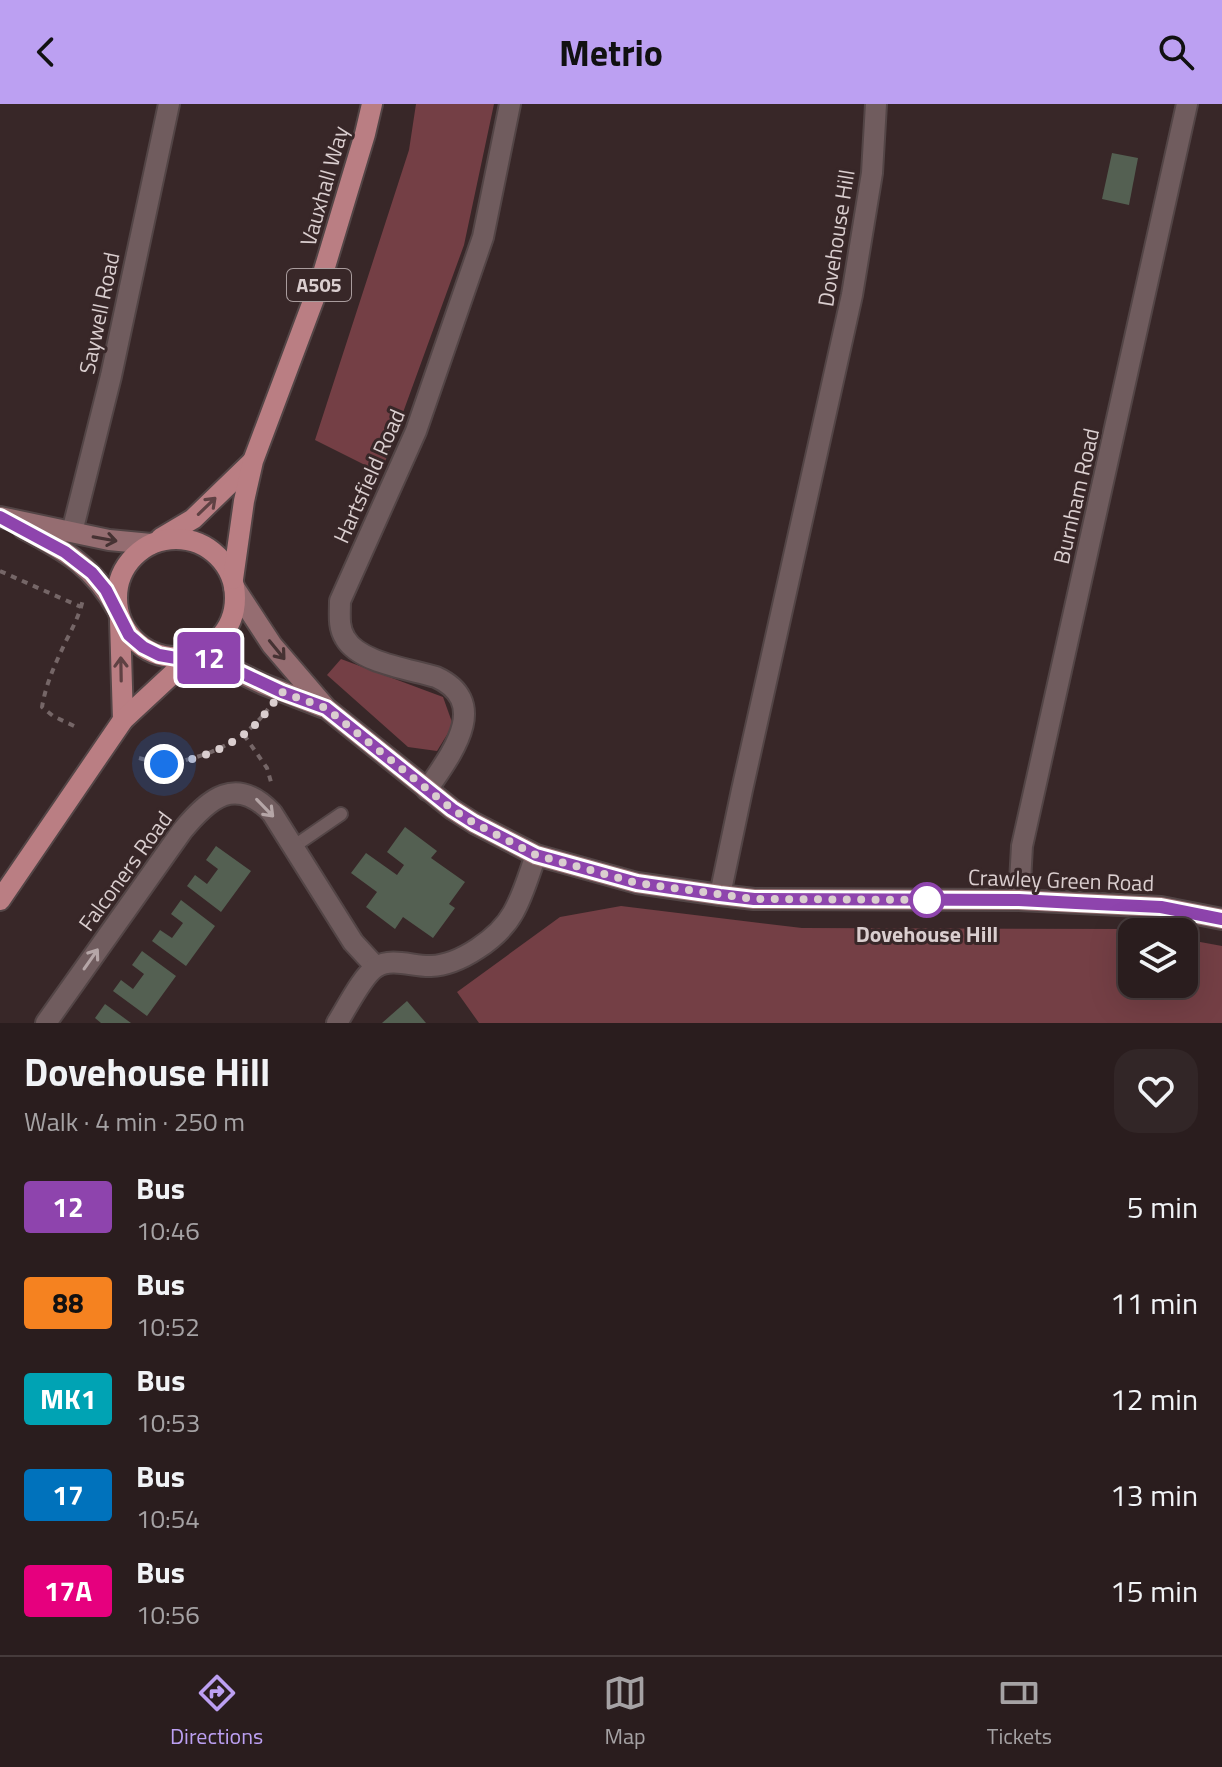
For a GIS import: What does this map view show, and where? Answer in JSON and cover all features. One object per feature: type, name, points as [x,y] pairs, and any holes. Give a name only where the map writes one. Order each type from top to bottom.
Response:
[{"type":"main road","name":"Vauxhall Way","points":[[234,583],[244,501],[253,461],[321,280],[372,104]]},
{"type":"main road","name":"Vauxhall Way","points":[[153,543],[193,519],[253,461]]},
{"type":"main road","points":[[0,900],[123,720],[224,633],[233,616],[234,583],[224,563],[210,549],[193,541],[174,539],[153,543],[139,551],[126,565],[119,582],[116,600],[123,720]]},
{"type":"main road","points":[[119,615],[129,635],[143,647],[159,655],[176,658],[196,654]]},
{"type":"street","name":"Saywell Road","points":[[72,532],[111,376],[169,104]]},
{"type":"street","name":"Hartsfield Road","points":[[427,790],[460,738],[464,708],[445,681],[357,652],[345,639],[340,624],[340,601],[416,431],[483,237],[510,104]]},
{"type":"street","name":"Dovehouse Hill","points":[[720,895],[852,295],[872,173],[876,104]]},
{"type":"street","name":"Burnham Road","points":[[1019,900],[1022,846],[1187,104]]},
{"type":"street","points":[[2,518],[109,540],[153,543]]},
{"type":"street","points":[[2,518],[65,552],[92,573],[106,590],[119,615]]},
{"type":"street","name":"Crawley Green Road","points":[[234,583],[272,645],[326,708],[427,790],[474,823],[536,855],[637,883],[754,899],[1019,900],[1161,907],[1222,919]]},
{"type":"street","name":"Crawley Green Road","points":[[196,654],[326,708]]},
{"type":"street","name":"Falconers Road","points":[[46,1023],[200,810],[224,796],[245,793],[266,807]]},
{"type":"street","points":[[266,807],[353,942],[376,967]]},
{"type":"street","points":[[337,1023],[376,967],[388,962],[434,966],[463,958],[489,940],[512,915],[536,855]]},
{"type":"lane","points":[[293,847],[341,814]]},
{"type":"path","points":[[0,571],[81,607]]},
{"type":"path","points":[[74,726],[42,707],[54,665],[78,618],[83,600],[80,593]]},
{"type":"path","points":[[139,758],[164,764],[203,756],[244,735],[282,692]]},
{"type":"path","points":[[244,735],[267,768],[273,790],[266,807]]},
{"type":"shaded area","points":[[416,104],[494,104],[464,245],[381,473],[315,440],[409,150]]},
{"type":"shaded area","points":[[341,659],[443,697],[453,725],[437,751],[408,747],[327,675]]},
{"type":"shaded area","points":[[621,906],[802,928],[1118,929],[1118,998],[1198,998],[1198,942],[1222,946],[1222,1023],[479,1023],[457,992],[560,917]]},
{"type":"building","points":[[1112,153],[1138,158],[1129,205],[1102,199]]},
{"type":"building","points":[[405,827],[437,851],[431,858],[465,882],[449,904],[455,908],[433,938],[403,917],[395,929],[366,907],[377,892],[351,873],[366,853],[397,875],[404,865],[387,852]]},
{"type":"building","points":[[216,846],[251,871],[221,912],[187,886],[195,875],[207,884],[218,869],[206,860]]},
{"type":"building","points":[[181,900],[215,926],[186,966],[152,941],[160,930],[172,938],[183,923],[171,914]]},
{"type":"building","points":[[142,951],[176,976],[147,1016],[113,991],[121,980],[133,989],[144,974],[132,965]]},
{"type":"building","points":[[407,1001],[426,1023],[382,1023]]},
{"type":"building","points":[[105,1004],[131,1023],[101,1023],[95,1018]]},
{"type":"bus line","name":"12","points":[[0,517],[65,552],[92,573],[106,590],[129,635],[143,647],[159,655],[176,658],[199,653],[282,692],[326,708],[452,809],[536,855],[637,883],[754,899],[1019,900],[1161,907],[1222,919]]},
{"type":"place","name":"Dovehouse Hill","points":[[927,900]]},
{"type":"route","points":[[164,764],[203,756],[244,735],[282,692],[326,708],[452,809],[536,855],[637,883],[754,899],[931,900],[927,900]]}]
